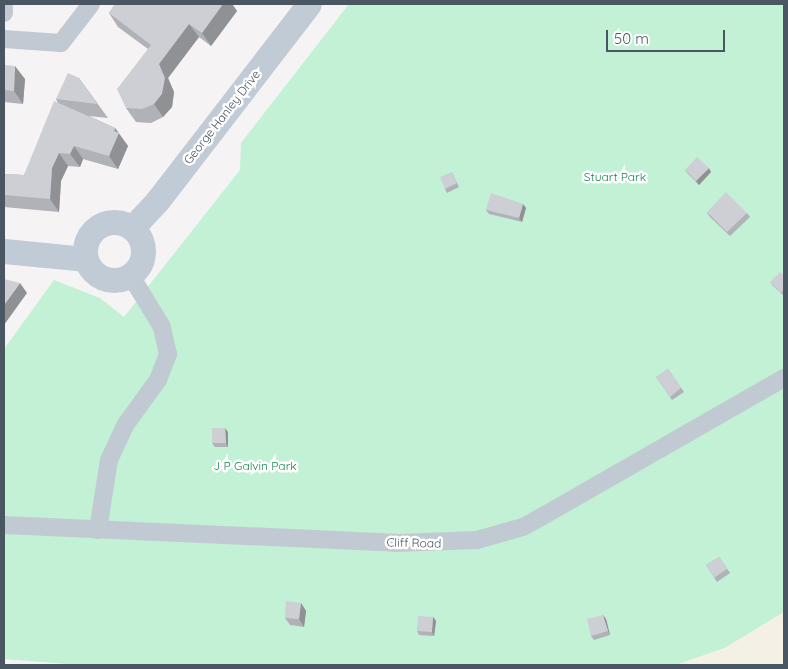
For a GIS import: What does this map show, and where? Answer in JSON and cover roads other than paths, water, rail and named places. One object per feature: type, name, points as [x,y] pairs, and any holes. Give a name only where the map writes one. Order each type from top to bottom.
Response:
[{"type":"main road","name":"George Hanley Drive","points":[[132,228],[158,200],[309,4]]},
{"type":"main road","points":[[115,222],[132,228],[138,235],[143,252],[137,269],[131,276],[122,280],[104,279],[95,274],[85,259],[86,241],[98,227],[115,222]]},
{"type":"main road","points":[[4,251],[85,259]]},
{"type":"street","points":[[4,4],[4,13]]},
{"type":"street","points":[[4,39],[61,42],[91,4]]},
{"type":"street","points":[[98,530],[109,460],[126,424],[158,380],[168,354],[162,327],[131,276]]},
{"type":"street","name":"Cliff Road","points":[[4,525],[396,543],[477,540],[523,527],[784,378]]},
{"type":"park label","name":"Stuart Park","points":[[615,177]]},
{"type":"park label","name":"J P Galvin Park","points":[[255,466]]}]
